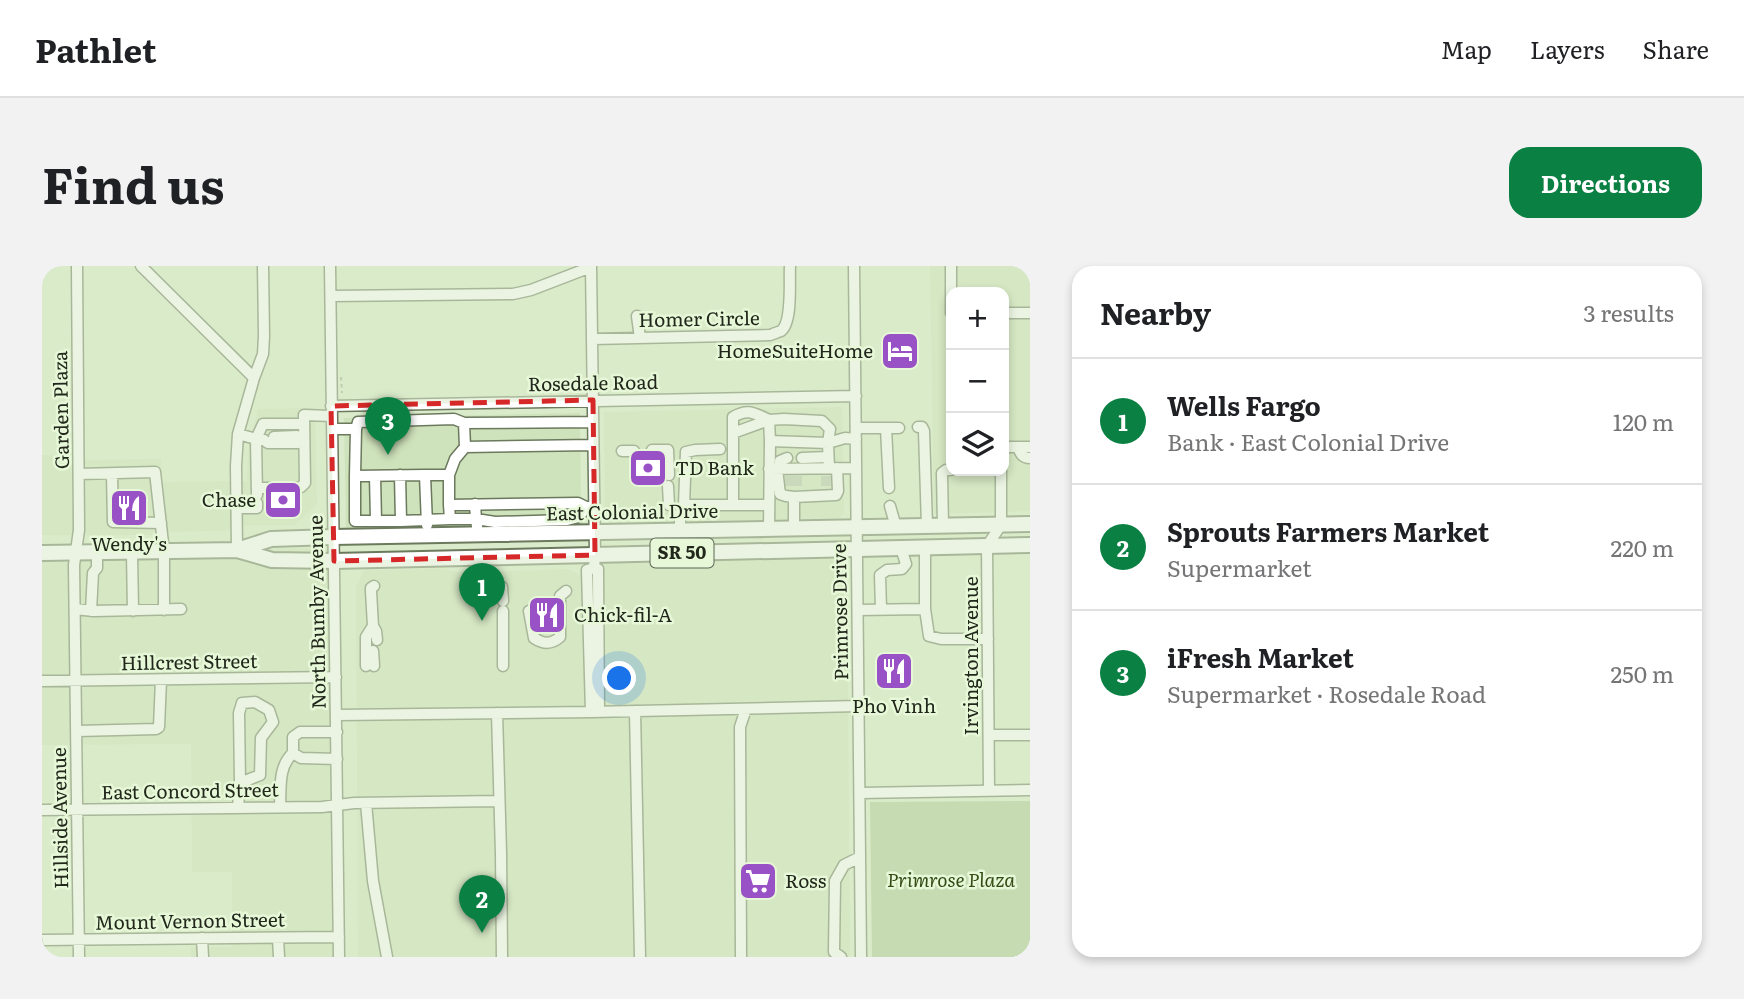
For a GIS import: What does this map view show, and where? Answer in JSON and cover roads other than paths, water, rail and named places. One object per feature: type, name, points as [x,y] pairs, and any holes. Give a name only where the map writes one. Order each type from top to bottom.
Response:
[{"type":"highway","name":"East Colonial Drive","points":[[42,552],[237,550],[271,539],[333,537],[1030,524]]},
{"type":"highway","name":"East Colonial Drive","points":[[237,550],[272,560],[594,561],[857,549],[1030,545]]},
{"type":"street","name":"Garden Plaza","points":[[76,266],[79,474],[79,530],[76,552]]},
{"type":"street","points":[[141,266],[254,378]]},
{"type":"street","points":[[237,550],[236,466],[239,433],[263,354],[263,266]]},
{"type":"street","name":"North Bumby Avenue","points":[[330,266],[339,957]]},
{"type":"street","name":"Homer Circle","points":[[592,339],[770,335],[781,331],[789,313],[790,266]]},
{"type":"street","name":"Primrose Drive","points":[[854,266],[861,957]]},
{"type":"street","points":[[951,266],[951,287]]},
{"type":"street","points":[[331,296],[513,294],[531,290],[591,267],[593,445],[590,506],[594,532],[594,561],[598,569],[595,712]]},
{"type":"street","points":[[1009,313],[1030,313]]},
{"type":"street","points":[[637,316],[639,338]]},
{"type":"street","name":"Rosedale Road","points":[[304,424],[304,415],[331,410],[593,400],[856,396]]},
{"type":"street","points":[[733,505],[733,417],[742,412],[752,412],[769,420]]},
{"type":"street","points":[[590,506],[579,517],[567,520],[355,521],[356,429],[358,422],[454,419],[464,423],[593,422]]},
{"type":"street","points":[[733,433],[769,420],[822,421],[830,429],[829,470],[837,493],[780,494],[786,469],[771,441],[769,420]]},
{"type":"street","points":[[450,519],[449,475],[455,459],[465,447],[464,423]]},
{"type":"street","points":[[237,508],[257,508],[262,424],[304,424],[305,483],[296,488]]},
{"type":"street","points":[[771,441],[828,443],[856,433],[886,428],[922,427],[927,526]]},
{"type":"street","points":[[886,428],[889,488]]},
{"type":"street","points":[[332,429],[356,429]]},
{"type":"street","points":[[239,433],[268,443],[298,443],[303,439]]},
{"type":"street","points":[[465,447],[593,445]]},
{"type":"street","points":[[1009,447],[1030,447]]},
{"type":"street","points":[[1018,447],[1021,455],[1030,458]]},
{"type":"street","points":[[680,531],[686,452],[720,449]]},
{"type":"street","points":[[652,450],[668,450],[669,505]]},
{"type":"street","points":[[622,451],[634,451]]},
{"type":"street","points":[[802,458],[828,457]]},
{"type":"street","points":[[786,469],[856,468]]},
{"type":"street","points":[[769,529],[769,505],[786,469]]},
{"type":"street","points":[[943,526],[942,473],[946,470]]},
{"type":"street","points":[[79,474],[155,472],[164,552],[164,610]]},
{"type":"street","points":[[112,474],[113,522],[162,523]]},
{"type":"street","points":[[400,475],[401,521]]},
{"type":"street","points":[[425,475],[427,536]]},
{"type":"street","points":[[355,476],[449,475]]},
{"type":"street","points":[[375,476],[376,521]]},
{"type":"street","points":[[988,546],[1002,525],[1000,476]]},
{"type":"street","points":[[257,495],[270,488]]},
{"type":"street","points":[[794,494],[794,529]]},
{"type":"street","points":[[449,505],[578,503],[590,506]]},
{"type":"street","points":[[475,505],[478,534]]},
{"type":"street","points":[[684,505],[769,505]]},
{"type":"street","points":[[890,506],[896,527]]},
{"type":"street","name":"Irvington Avenue","points":[[988,546],[989,790]]},
{"type":"street","points":[[881,609],[880,575],[887,570],[902,569],[906,564],[901,548]]},
{"type":"street","points":[[925,548],[925,609],[929,636],[941,639],[988,639]]},
{"type":"street","name":"Hillside Avenue","points":[[76,552],[79,957]]},
{"type":"street","points":[[91,611],[97,552]]},
{"type":"street","points":[[132,552],[133,611]]},
{"type":"street","points":[[373,626],[366,637],[372,666],[375,645],[371,587],[374,586]]},
{"type":"street","points":[[502,587],[503,666]]},
{"type":"street","points":[[529,611],[534,638],[548,644],[555,642],[560,637],[560,596],[566,591]]},
{"type":"street","points":[[75,609],[180,609]]},
{"type":"street","points":[[858,610],[925,609]]},
{"type":"street","name":"Hillcrest Street","points":[[42,681],[336,677]]},
{"type":"street","points":[[77,731],[156,729],[159,727],[161,680]]},
{"type":"street","points":[[238,807],[239,713],[242,703],[255,702],[269,710],[272,722],[261,737],[260,775],[240,783]]},
{"type":"street","points":[[337,715],[859,706]]},
{"type":"street","points":[[741,957],[740,727],[746,709]]},
{"type":"street","points":[[635,711],[640,957]]},
{"type":"street","points":[[497,713],[502,957]]},
{"type":"street","points":[[280,806],[281,772],[286,759],[293,753],[293,737],[300,732],[337,732]]},
{"type":"street","points":[[989,735],[1030,735]]},
{"type":"street","points":[[293,753],[301,758],[337,759]]},
{"type":"street","points":[[860,793],[1030,790]]},
{"type":"street","name":"East Concord Street","points":[[42,810],[322,807],[366,803],[499,801]]},
{"type":"street","points":[[366,803],[373,881],[387,957]]},
{"type":"street","points":[[841,957],[834,952],[835,881],[844,865],[860,857]]},
{"type":"street","name":"Mount Vernon Street","points":[[42,940],[339,937]]},
{"type":"street","points":[[202,938],[203,957]]},
{"type":"street","points":[[278,938],[279,957]]},
{"type":"tunnel","points":[[790,476],[790,489]]},
{"type":"tunnel","points":[[797,476],[797,489]]},
{"type":"tunnel","points":[[826,476],[826,489]]},
{"type":"tunnel","points":[[270,488],[296,488]]},
{"type":"place","name":"HomeSuiteHome","points":[[900,351]]},
{"type":"place","name":"iFresh Market","points":[[388,455]]},
{"type":"place","name":"TD Bank","points":[[648,468]]},
{"type":"place","name":"Chase","points":[[283,500]]},
{"type":"place","name":"Wendy's","points":[[129,508]]},
{"type":"place","name":"Chick-fil-A","points":[[547,615]]},
{"type":"place","name":"Wells Fargo","points":[[482,621]]},
{"type":"place","name":"Pho Vinh","points":[[894,671]]},
{"type":"place","name":"Ross","points":[[758,881]]},
{"type":"place","name":"Sprouts Farmers Market","points":[[482,933]]},
{"type":"park label","name":"Primrose Plaza","points":[[951,880]]}]
